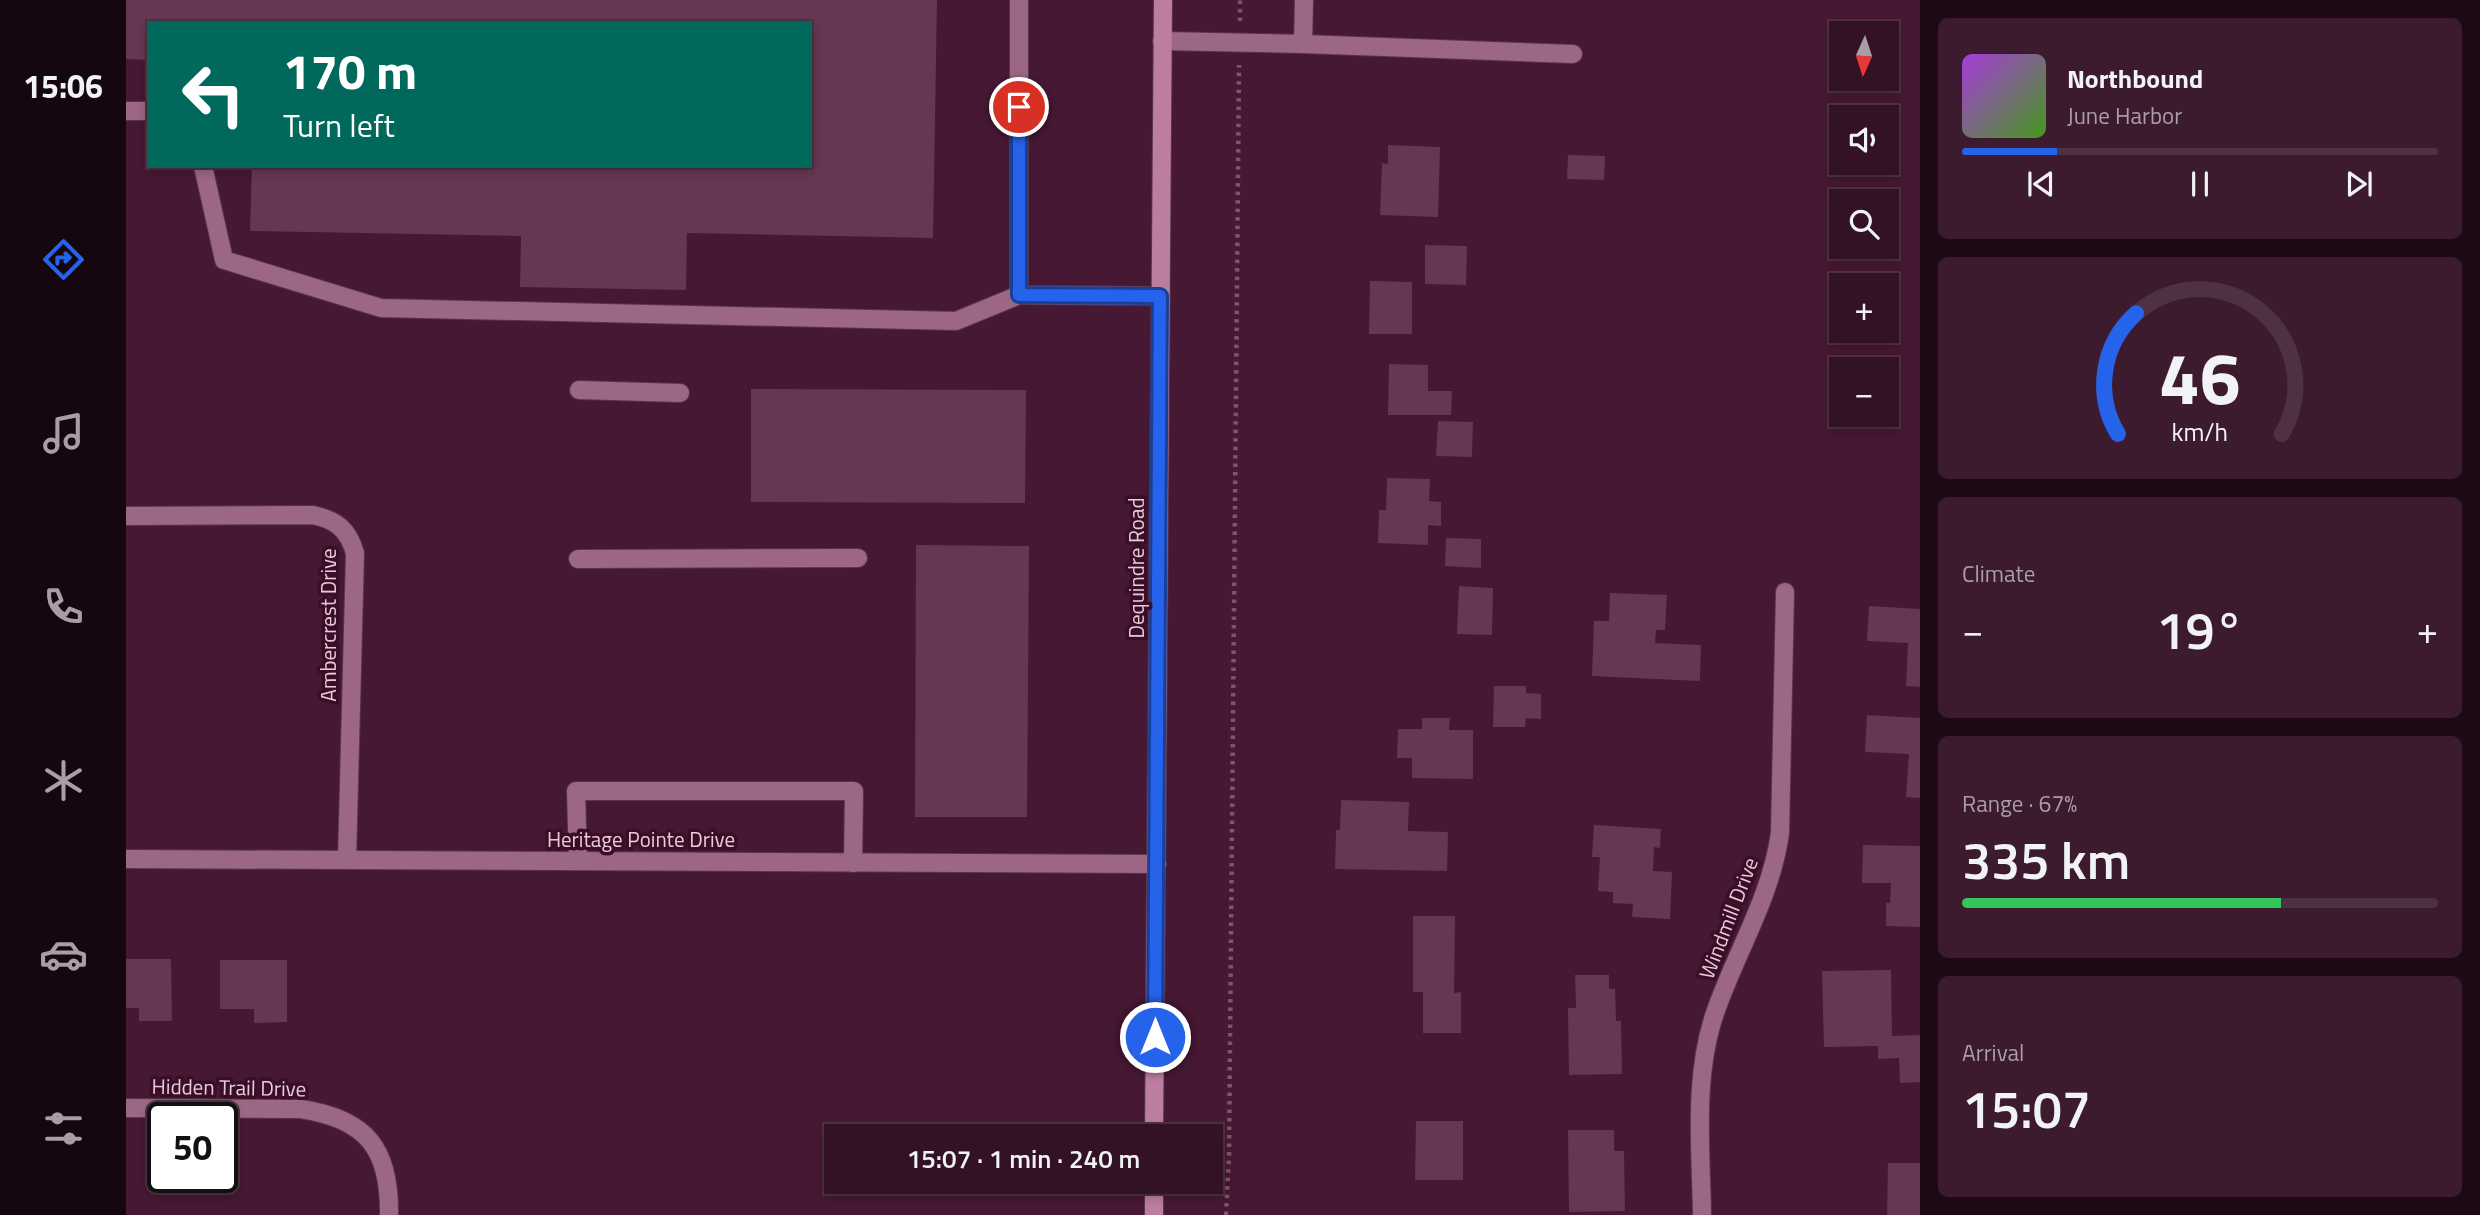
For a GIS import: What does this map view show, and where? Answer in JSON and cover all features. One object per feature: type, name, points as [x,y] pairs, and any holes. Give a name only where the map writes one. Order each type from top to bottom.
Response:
[{"type":"main road","name":"Dequindre Road","points":[[1154,1124],[1163,0]]},
{"type":"main road","points":[[1154,1194],[1154,1215]]},
{"type":"street","points":[[1019,0],[1019,295]]},
{"type":"street","points":[[1303,44],[1304,0]]},
{"type":"street","points":[[1163,40],[1573,54]]},
{"type":"street","points":[[126,111],[147,111]]},
{"type":"street","points":[[203,168],[224,260],[381,309],[956,321],[1019,295],[1160,296]]},
{"type":"street","points":[[579,390],[680,393]]},
{"type":"street","name":"Ambercrest Drive","points":[[126,516],[313,515],[327,518],[342,527],[351,538],[355,553],[347,860]]},
{"type":"street","points":[[579,559],[858,558]]},
{"type":"street","name":"Windmill Drive","points":[[1702,1215],[1701,1110],[1706,1045],[1715,1015],[1759,911],[1777,857],[1780,833],[1785,592]]},
{"type":"street","points":[[578,861],[576,791],[842,791],[854,792],[853,863]]},
{"type":"street","name":"Heritage Pointe Drive","points":[[126,859],[1157,864]]},
{"type":"street","name":"Hidden Trail Drive","points":[[126,1108],[301,1109],[326,1113],[349,1122],[366,1136],[379,1153],[386,1171],[389,1215]]},
{"type":"path","points":[[1240,0],[1240,15]]},
{"type":"path","points":[[1226,1215],[1229,1155],[1240,70]]},
{"type":"building","points":[[126,0],[937,0],[933,238],[687,233],[686,290],[520,287],[521,236],[250,231],[252,168],[812,168],[812,21],[147,21],[147,60],[126,59]]},
{"type":"building","points":[[1388,145],[1440,147],[1438,217],[1380,215],[1382,163],[1388,164]]},
{"type":"building","points":[[1568,155],[1605,156],[1604,180],[1567,179]]},
{"type":"building","points":[[1425,245],[1467,246],[1466,285],[1425,284]]},
{"type":"building","points":[[1370,281],[1412,282],[1412,334],[1369,334]]},
{"type":"building","points":[[1389,364],[1428,365],[1428,391],[1452,391],[1451,415],[1388,415]]},
{"type":"building","points":[[751,389],[1026,390],[1025,503],[751,502]]},
{"type":"building","points":[[1438,421],[1473,422],[1472,457],[1436,456]]},
{"type":"building","points":[[1387,478],[1430,479],[1429,501],[1441,502],[1441,526],[1428,525],[1428,545],[1378,543],[1379,510],[1386,510]]},
{"type":"building","points":[[1446,538],[1481,539],[1481,568],[1445,566]]},
{"type":"building","points":[[916,545],[1029,546],[1027,817],[915,817]]},
{"type":"building","points":[[1459,586],[1493,588],[1492,635],[1457,634]]},
{"type":"building","points":[[1610,593],[1667,595],[1665,630],[1656,630],[1655,643],[1701,645],[1700,681],[1592,676],[1594,621],[1609,621]]},
{"type":"building","points":[[1869,606],[1920,609],[1920,687],[1906,686],[1908,643],[1867,641]]},
{"type":"building","points":[[1494,686],[1526,686],[1526,693],[1541,694],[1541,719],[1526,718],[1525,727],[1493,727]]},
{"type":"building","points":[[1867,715],[1920,718],[1920,798],[1906,797],[1909,754],[1865,752]]},
{"type":"building","points":[[1422,718],[1450,718],[1449,730],[1473,730],[1473,779],[1412,778],[1412,758],[1397,758],[1398,729],[1422,729]]},
{"type":"building","points":[[1341,800],[1409,802],[1408,831],[1448,832],[1447,871],[1335,869],[1336,830],[1340,830]]},
{"type":"building","points":[[1594,825],[1661,829],[1660,848],[1654,847],[1653,871],[1672,872],[1670,919],[1632,917],[1633,904],[1613,903],[1613,892],[1598,891],[1600,857],[1592,857]]},
{"type":"building","points":[[1863,845],[1920,846],[1920,927],[1886,926],[1886,903],[1890,903],[1891,883],[1862,883]]},
{"type":"building","points":[[1413,916],[1455,916],[1454,993],[1461,992],[1461,1033],[1423,1033],[1423,992],[1413,992]]},
{"type":"building","points":[[126,959],[171,959],[172,1021],[139,1021],[139,1008],[126,1008]]},
{"type":"building","points":[[220,960],[287,960],[287,1022],[254,1023],[254,1009],[220,1009]]},
{"type":"building","points":[[1891,970],[1892,1036],[1920,1035],[1920,1082],[1900,1083],[1899,1058],[1878,1059],[1878,1046],[1824,1047],[1822,971]]},
{"type":"building","points":[[1575,975],[1609,975],[1609,989],[1615,989],[1616,1021],[1621,1021],[1622,1074],[1569,1075],[1568,1008],[1576,1008]]},
{"type":"building","points":[[1416,1121],[1463,1121],[1463,1180],[1415,1180]]},
{"type":"building","points":[[1568,1130],[1614,1130],[1614,1151],[1624,1151],[1625,1211],[1569,1212]]},
{"type":"building","points":[[1888,1163],[1920,1163],[1920,1215],[1887,1215]]},
{"type":"route","points":[[1019,107],[1019,295],[1160,296],[1155,1037]]}]
